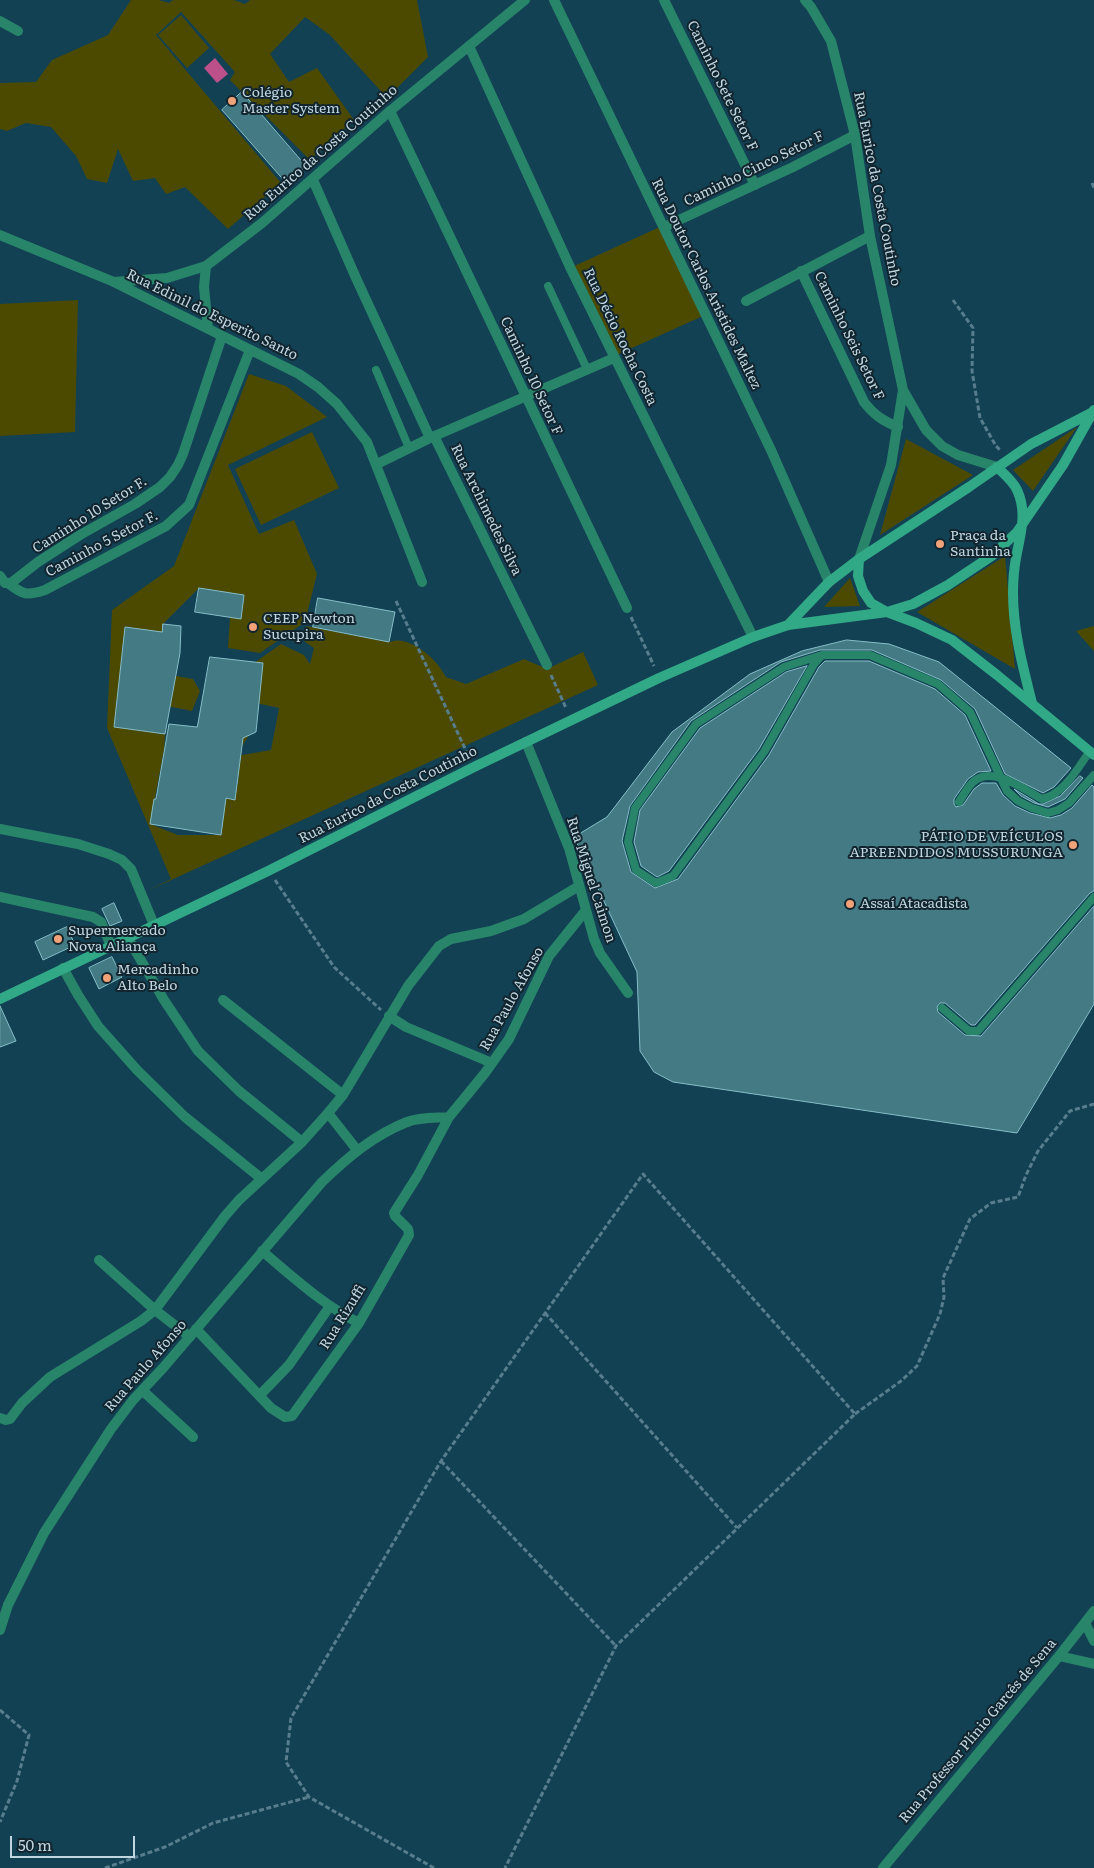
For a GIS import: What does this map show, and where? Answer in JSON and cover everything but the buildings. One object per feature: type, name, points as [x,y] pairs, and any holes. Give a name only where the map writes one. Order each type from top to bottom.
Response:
[{"type":"main road","points":[[1092,753],[976,657],[952,640],[887,612],[871,603],[862,591],[858,576],[859,559],[1031,444],[1093,411]]},
{"type":"main road","points":[[887,612],[913,604],[948,585],[993,555],[1018,532],[1067,459],[1093,411]]},
{"type":"main road","points":[[997,467],[1017,489],[1022,504],[1023,522],[1013,593],[1015,627],[1032,703]]},
{"type":"main road","name":"Rua Eurico da Costa Coutinho","points":[[788,625],[829,582],[859,559]]},
{"type":"main road","name":"Rua Eurico da Costa Coutinho","points":[[1,996],[112,946],[268,871],[474,767],[659,678],[753,637],[788,625],[887,612]]},
{"type":"street","name":"Rua Eurico da Costa Coutinho","points":[[114,282],[167,278],[206,266],[262,223],[390,111],[525,0]]},
{"type":"street","name":"Rua Doutor Carlos Aristides Maltez","points":[[554,0],[770,450],[829,582]]},
{"type":"street","name":"Caminho Sete Setor F","points":[[664,0],[754,185]]},
{"type":"street","name":"Rua Eurico da Costa Coutinho","points":[[805,0],[831,41],[855,135],[870,236],[904,390],[926,430],[942,446],[958,454],[997,467]]},
{"type":"street","points":[[0,21],[18,30]]},
{"type":"street","name":"Rua Décio Rocha Costa","points":[[469,46],[570,267],[753,637]]},
{"type":"street","name":"Caminho 10 Setor F","points":[[390,111],[627,608]]},
{"type":"street","name":"Caminho Cinco Setor F","points":[[664,227],[855,135]]},
{"type":"street","name":"Rua Archimedes Silva","points":[[313,180],[356,278],[432,437],[547,665]]},
{"type":"street","name":"Rua Edinil do Esperito Santo","points":[[0,235],[114,282],[299,374],[318,387],[337,404],[367,442],[422,582]]},
{"type":"street","points":[[746,301],[870,236]]},
{"type":"street","points":[[206,266],[204,287],[208,328]]},
{"type":"street","name":"Caminho Seis Setor F","points":[[801,271],[864,402],[880,420],[898,427]]},
{"type":"street","name":"Caminho 10 Setor F.","points":[[4,580],[15,581],[38,562],[80,535],[135,504],[160,487],[170,477],[178,465],[222,336]]},
{"type":"street","name":"Caminho 5 Setor F.","points":[[4,580],[24,594],[30,595],[45,590],[166,526],[179,516],[188,505],[250,350]]},
{"type":"street","name":"Rua Archimedes Silva","points":[[432,437],[614,358]]},
{"type":"street","name":"Rua Eurico da Costa Coutinho","points":[[859,559],[891,465],[904,390]]},
{"type":"street","points":[[376,464],[432,437]]},
{"type":"street","name":"Rua Miguel Caimon","points":[[526,742],[569,848],[594,939],[600,953],[628,993]]},
{"type":"street","points":[[0,829],[78,844],[122,860],[131,869],[154,925]]},
{"type":"street","points":[[0,1418],[10,1419],[22,1403],[50,1377],[156,1310],[225,1216],[302,1142],[343,1094],[408,986],[439,946],[451,939],[492,931],[524,919],[579,886]]},
{"type":"street","points":[[0,897],[93,917],[101,922],[112,946]]},
{"type":"street","name":"Rua Paulo Afonso","points":[[0,1630],[8,1605],[44,1533],[106,1436],[133,1400],[143,1391],[322,1182],[357,1150],[408,1122],[449,1117],[492,1063],[508,1039],[549,956],[586,910]]},
{"type":"street","points":[[128,938],[164,1000],[198,1052],[240,1091],[302,1142]]},
{"type":"street","points":[[63,968],[98,1026],[136,1070],[185,1117],[262,1179]]},
{"type":"street","points":[[223,1000],[343,1094]]},
{"type":"street","points":[[389,1016],[406,1027],[492,1063]]},
{"type":"street","points":[[328,1113],[357,1150]]},
{"type":"street","name":"Rua Rizuffi","points":[[99,1260],[156,1310],[193,1333],[260,1394],[271,1408],[288,1418],[292,1416],[359,1323],[409,1235],[408,1229],[394,1213],[410,1189],[449,1117]]},
{"type":"street","points":[[262,1251],[342,1315],[359,1323]]},
{"type":"street","points":[[260,1394],[289,1364],[330,1306]]},
{"type":"street","points":[[143,1391],[193,1437]]},
{"type":"street","name":"Rua Professor Plínio Garcês de Sena","points":[[883,1868],[1094,1612]]},
{"type":"street","points":[[1085,1623],[1094,1641]]},
{"type":"street","points":[[1059,1656],[1094,1664]]},
{"type":"lane","points":[[548,286],[587,369]]},
{"type":"lane","points":[[376,370],[409,448]]},
{"type":"lane","points":[[822,655],[814,664],[764,752],[673,876],[656,883],[636,870],[628,842],[635,808],[696,724],[784,667],[822,655],[870,655],[938,684],[970,712],[1007,791],[1032,808],[1048,813],[1058,810],[1069,803],[1094,775]]},
{"type":"lane","points":[[958,802],[972,783],[980,777],[1000,776],[1042,799],[1053,797],[1092,753]]},
{"type":"lane","points":[[942,1008],[968,1031],[978,1031],[1094,897]]},
{"type":"path","points":[[1092,183],[1094,188]]},
{"type":"path","points":[[953,300],[973,328],[972,371],[980,418],[996,446],[1011,458]]},
{"type":"path","points":[[396,601],[474,767]]},
{"type":"path","points":[[627,608],[648,653]]},
{"type":"path","points":[[547,665],[572,720]]},
{"type":"path","points":[[268,871],[334,967],[389,1016]]},
{"type":"path","points":[[505,1868],[616,1646],[855,1414],[901,1381],[917,1366],[940,1314],[944,1297],[943,1278],[970,1219],[991,1203],[1018,1196],[1038,1151],[1070,1111],[1094,1104]]},
{"type":"path","points":[[434,1868],[309,1797],[286,1762],[291,1718],[441,1461],[643,1174],[855,1414]]},
{"type":"path","points":[[545,1312],[737,1528]]},
{"type":"path","points":[[441,1461],[616,1646]]},
{"type":"path","points":[[0,1710],[29,1735],[17,1781],[0,1822]]},
{"type":"path","points":[[105,1868],[165,1847],[214,1824],[309,1797]]},
{"type":"shaded area","points":[[131,0],[159,0],[169,3],[173,0],[234,0],[245,4],[250,0],[417,0],[428,57],[387,98],[330,35],[305,17],[270,54],[289,82],[317,68],[354,120],[310,160],[230,80],[235,72],[181,12],[156,35],[281,183],[228,229],[185,187],[166,194],[155,178],[133,181],[118,149],[107,183],[87,179],[76,156],[51,127],[26,123],[7,131],[0,129],[0,83],[36,82],[52,60],[108,35]]},
{"type":"shaded area","points":[[181,15],[209,48],[187,68],[158,35]]},
{"type":"shaded area","points":[[215,58],[228,74],[217,83],[204,68]]},
{"type":"shaded area","points":[[662,226],[703,316],[612,357],[572,267]]},
{"type":"shaded area","points":[[78,300],[75,432],[0,436],[0,304]]},
{"type":"shaded area","points":[[249,374],[286,386],[327,417],[228,465],[259,534],[294,520],[317,574],[305,622],[260,653],[228,648],[230,617],[241,618],[244,595],[199,588],[163,624],[160,655],[143,653],[146,630],[125,627],[121,662],[164,668],[165,674],[193,679],[200,691],[192,711],[152,703],[149,731],[165,734],[164,750],[150,824],[178,835],[221,835],[224,813],[216,803],[223,798],[235,799],[239,774],[197,735],[251,732],[236,756],[271,750],[279,708],[256,703],[254,663],[281,644],[304,655],[310,664],[314,648],[304,641],[306,626],[389,642],[409,643],[428,654],[446,677],[466,684],[524,659],[547,669],[583,652],[598,685],[147,891],[171,879],[107,728],[112,610],[174,566]]},
{"type":"shaded area","points":[[1077,427],[1033,491],[1013,470]]},
{"type":"shaded area","points":[[312,432],[339,488],[261,525],[235,469]]},
{"type":"shaded area","points":[[906,439],[973,475],[880,535]]},
{"type":"shaded area","points":[[1005,556],[1015,669],[917,612]]},
{"type":"shaded area","points":[[850,578],[860,606],[824,607]]},
{"type":"shaded area","points":[[1094,626],[1094,651],[1076,631]]},
{"type":"place","name":"Colégio Master System","points":[[232,101]]},
{"type":"place","name":"Praça da Santinha","points":[[940,544]]},
{"type":"place","name":"CEEP Newton Sucupira","points":[[253,627]]},
{"type":"place","name":"PÁTIO DE VEÍCULOS APREENDIDOS MUSSURUNGA","points":[[1073,845]]},
{"type":"place","name":"Assaí Atacadista","points":[[850,904]]},
{"type":"place","name":"Supermercado Nova Aliança","points":[[58,939]]},
{"type":"place","name":"Mercadinho Alto Belo","points":[[107,978]]}]
